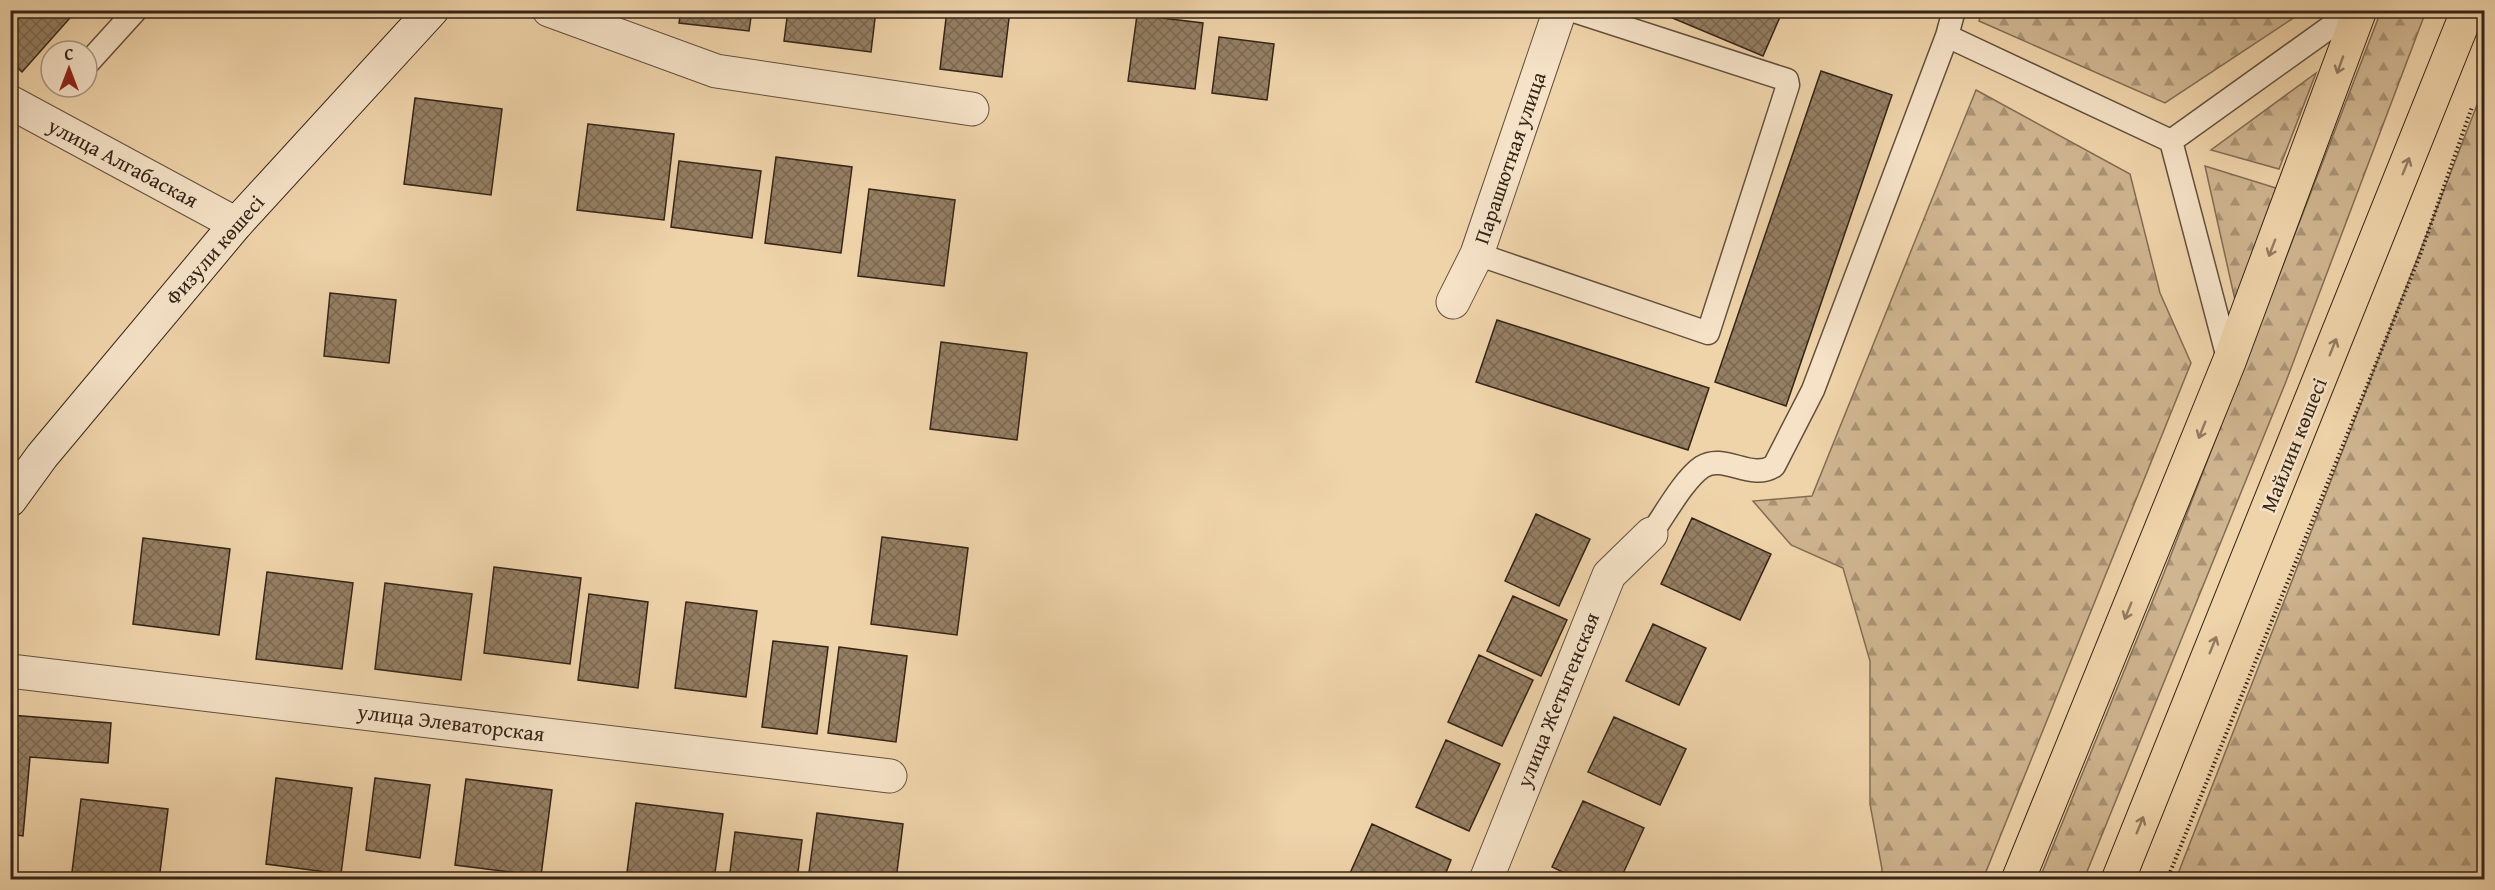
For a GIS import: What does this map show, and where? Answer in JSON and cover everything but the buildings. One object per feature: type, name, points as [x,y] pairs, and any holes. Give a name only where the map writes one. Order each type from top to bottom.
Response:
[{"type":"main road","points":[[2018,879],[2229,362],[2360,10]]},
{"type":"main road","name":"Майлин көшесі","points":[[2118,879],[2468,10]]},
{"type":"street","name":"Физули көшесі","points":[[10,500],[42,456],[236,224],[432,10]]},
{"type":"street","points":[[549,10],[716,71],[972,110]]},
{"type":"street","name":"Парашютная улица","points":[[1453,302],[1477,254],[1560,10]]},
{"type":"street","name":"улица Алгабаская","points":[[10,102],[236,224]]},
{"type":"street","name":"улица Жетыгенская","points":[[1486,879],[1609,575],[1651,534]]},
{"type":"street","name":"улица Элеваторская","points":[[10,671],[890,776]]},
{"type":"lane","points":[[99,51],[136,10]]},
{"type":"lane","points":[[1477,254],[1708,333],[1788,85],[1783,77],[1627,19],[1571,10]]},
{"type":"lane","points":[[1651,534],[1701,468],[1717,464],[1760,472],[1774,466],[1813,390],[1947,36],[1954,10]]},
{"type":"lane","points":[[2171,141],[2354,10]]},
{"type":"lane","points":[[1947,36],[2171,141]]},
{"type":"lane","points":[[2171,141],[2229,362]]},
{"type":"path","points":[[2167,879],[2420,255],[2476,97]]},
{"type":"green space","points":[[1982,10],[2304,11],[2165,103],[1979,21]]},
{"type":"green space","points":[[2381,11],[2426,11],[2285,384],[2084,879],[2039,880],[2164,573]]},
{"type":"green space","points":[[2316,73],[2279,169],[2211,150]]},
{"type":"green space","points":[[2484,87],[2484,879],[2176,879]]},
{"type":"green space","points":[[1976,90],[2130,174],[2160,293],[2191,363],[1983,879],[1881,879],[1882,869],[1870,804],[1870,661],[1843,568],[1791,545],[1753,501],[1812,496]]},
{"type":"green space","points":[[2205,166],[2279,189],[2235,300]]}]
